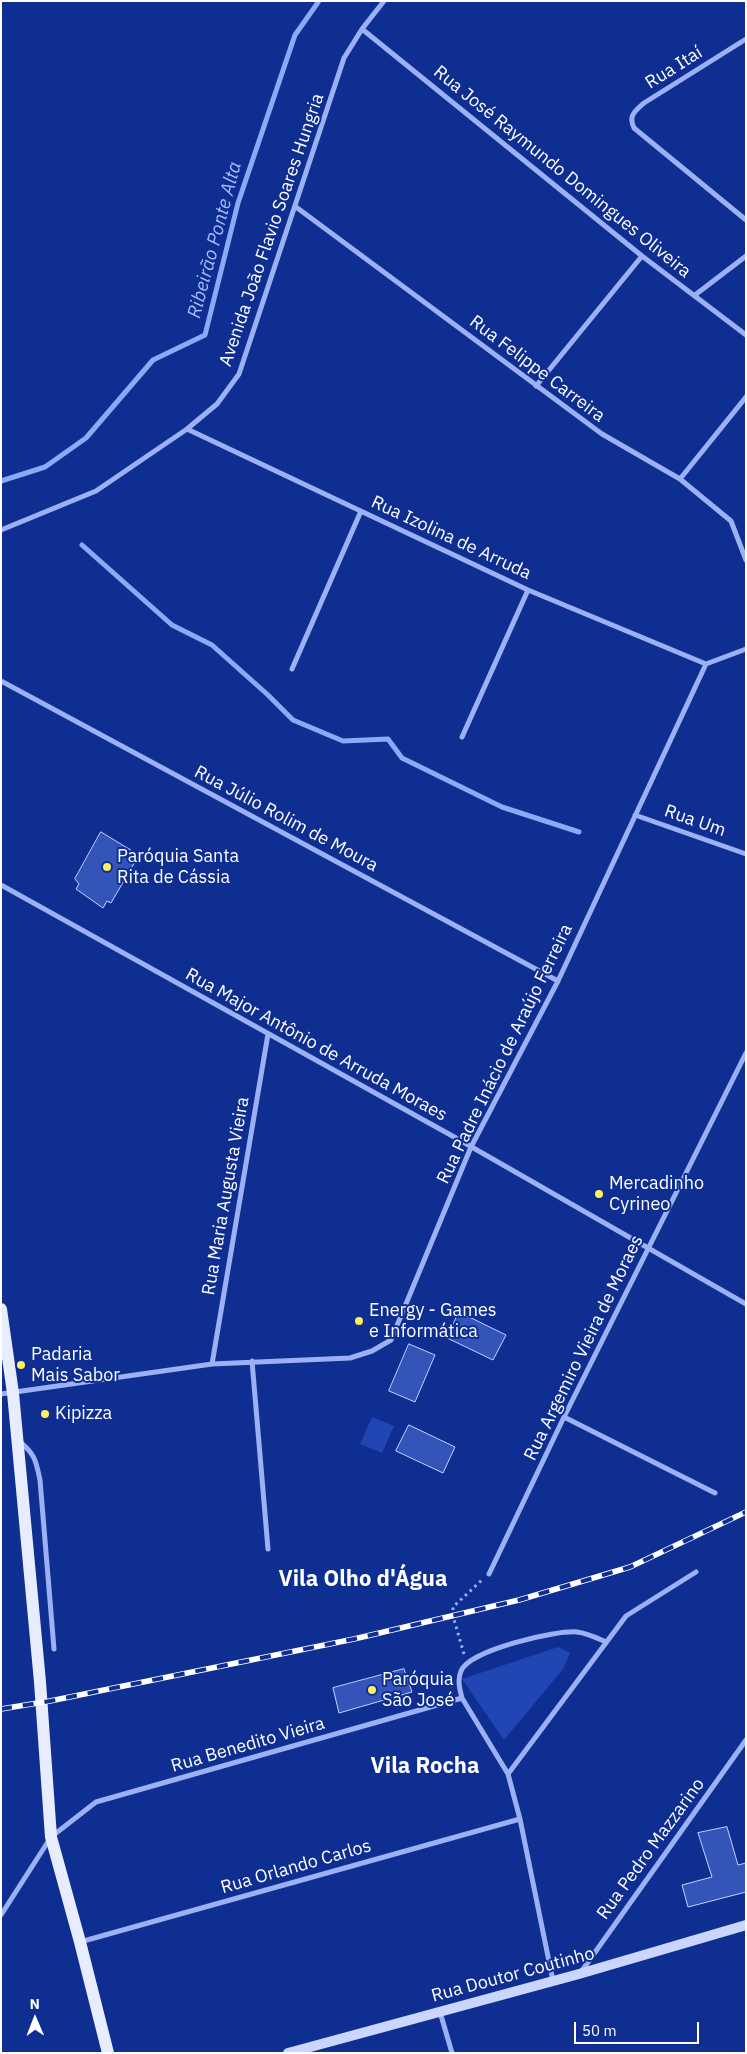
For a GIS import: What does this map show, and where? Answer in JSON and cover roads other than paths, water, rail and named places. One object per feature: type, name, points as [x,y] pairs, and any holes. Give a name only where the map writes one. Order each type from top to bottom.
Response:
[{"type":"main road","points":[[1,1310],[7,1394],[17,1439],[40,1682],[51,1837],[108,2053]]},
{"type":"main road","name":"Rua Doutor Coutinho","points":[[288,2053],[579,1974],[746,1924]]},
{"type":"street","name":"Avenida João Flavio Soares Hungria","points":[[1,530],[96,491],[187,429],[217,404],[239,374],[296,208],[344,58],[362,29],[384,1]]},
{"type":"street","name":"Rua José Raymundo Domingues Oliveira","points":[[362,29],[642,256],[746,335]]},
{"type":"street","name":"Rua Itaí","points":[[746,39],[644,103],[632,115],[631,122],[634,128],[746,220]]},
{"type":"street","name":"Rua Felippe Carreira","points":[[296,208],[602,434],[680,479],[731,521],[746,560]]},
{"type":"street","points":[[536,386],[642,256]]},
{"type":"street","points":[[694,295],[746,256]]},
{"type":"street","points":[[680,479],[746,397]]},
{"type":"street","name":"Rua Izolina de Arruda","points":[[187,429],[528,590],[706,664]]},
{"type":"street","points":[[292,669],[361,511]]},
{"type":"street","points":[[462,737],[528,590]]},
{"type":"street","points":[[706,664],[746,648]]},
{"type":"street","name":"Rua Padre Inácio de Araújo Ferreira","points":[[7,1394],[212,1364],[350,1358],[372,1351],[391,1340],[471,1147],[558,981],[706,664]]},
{"type":"street","name":"Rua Júlio Rolim de Moura","points":[[1,681],[558,981]]},
{"type":"street","name":"Rua Um","points":[[635,815],[746,854]]},
{"type":"street","name":"Rua Major Antônio de Arruda Moraes","points":[[1,885],[471,1147],[648,1250],[746,1304]]},
{"type":"street","name":"Rua Maria Augusta Vieira","points":[[212,1364],[268,1034]]},
{"type":"street","name":"Rua Argemiro Vieira de Moraes","points":[[489,1574],[564,1417],[746,1053]]},
{"type":"street","points":[[252,1361],[268,1549]]},
{"type":"street","points":[[564,1417],[715,1494]]},
{"type":"street","points":[[17,1439],[31,1451],[36,1461],[40,1480],[54,1649]]},
{"type":"street","points":[[508,1774],[626,1616],[696,1572]]},
{"type":"street","points":[[553,1981],[520,1819],[508,1774],[462,1698],[459,1685],[461,1671],[467,1664],[484,1652],[538,1638],[577,1632],[606,1642]]},
{"type":"street","name":"Rua Benedito Vieira","points":[[1,1916],[51,1837],[96,1802],[462,1698]]},
{"type":"street","name":"Rua Pedro Mazzarino","points":[[579,1974],[746,1740]]},
{"type":"street","name":"Rua Orlando Carlos","points":[[80,1942],[520,1819]]},
{"type":"street","points":[[440,2012],[452,2053]]},
{"type":"waterway","name":"Ribeirão Ponte Alta","points":[[1,481],[45,467],[86,438],[153,360],[205,335],[238,203],[295,35],[319,1]]},
{"type":"waterway","points":[[82,545],[172,625],[212,645],[293,720],[343,741],[388,739],[402,758],[502,807],[579,832]]},
{"type":"railway","points":[[1,1709],[50,1701],[354,1639],[519,1600],[630,1567],[746,1512]]},
{"type":"place","name":"Paróquia Santa Rita de Cássia","points":[[107,867]]},
{"type":"place","name":"Mercadinho Cyrineo","points":[[599,1194]]},
{"type":"place","name":"Energy - Games e Informática","points":[[359,1321]]},
{"type":"place","name":"Padaria Mais Sabor","points":[[21,1365]]},
{"type":"place","name":"Kipizza","points":[[45,1414]]},
{"type":"place","name":"Paróquia São José","points":[[372,1690]]},
{"type":"district","name":"Vila Olho d'Água","points":[[363,1580]]},
{"type":"district","name":"Vila Rocha","points":[[425,1767]]}]
